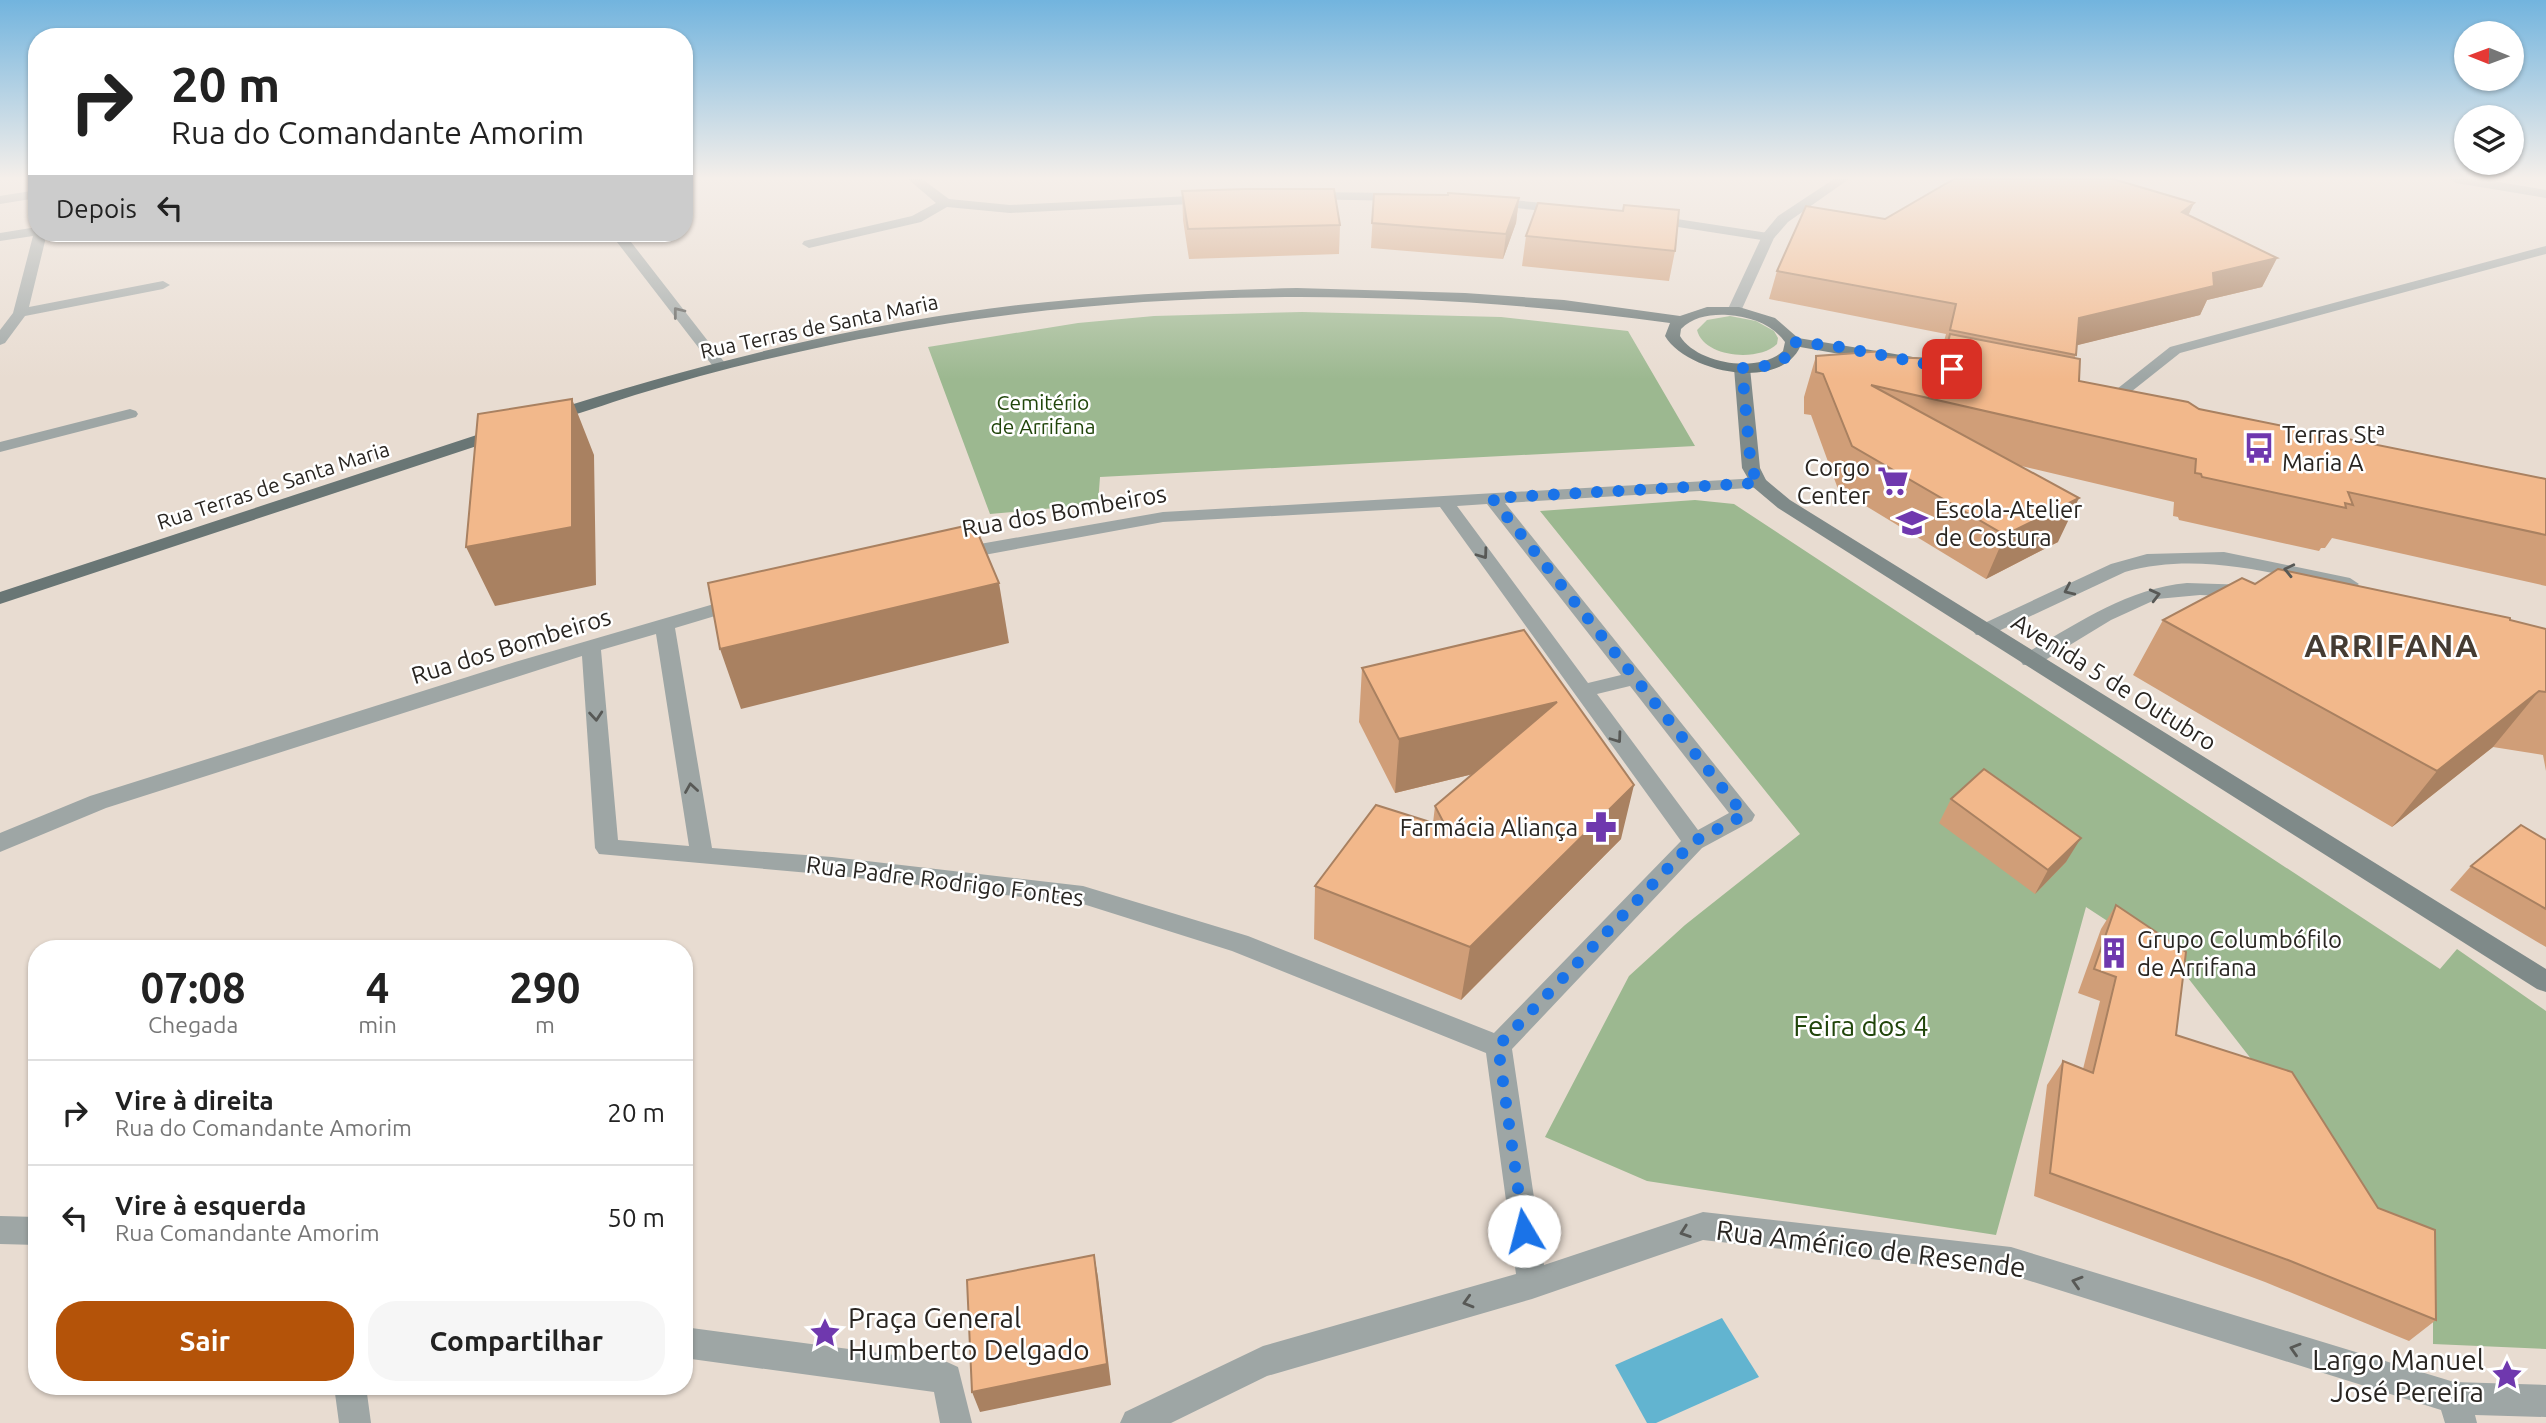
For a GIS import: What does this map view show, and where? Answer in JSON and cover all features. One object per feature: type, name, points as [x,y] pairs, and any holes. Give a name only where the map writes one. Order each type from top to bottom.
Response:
[{"type":"main road","name":"Rua Terras de Santa Maria","points":[[0,598],[521,425],[720,366],[877,331],[997,312],[1196,296],[1350,294],[1457,297],[1550,303],[1679,320]]},
{"type":"main road","points":[[1702,311],[1734,311],[1751,314],[1780,326],[1793,342],[1793,351],[1775,363],[1742,368],[1713,363],[1689,353],[1678,345],[1673,336],[1674,327],[1679,320],[1702,311]]},
{"type":"main road","points":[[1793,342],[1835,346],[1938,367]]},
{"type":"main road","points":[[1742,368],[1751,468],[1759,483]]},
{"type":"main road","points":[[2105,399],[2139,406]]},
{"type":"main road","name":"Avenida 5 de Outubro","points":[[1759,483],[1784,504],[1983,631],[2546,982]]},
{"type":"street","points":[[0,340],[20,313],[35,245]]},
{"type":"street","points":[[627,245],[720,366]]},
{"type":"street","points":[[1734,311],[1764,245]]},
{"type":"street","points":[[2105,399],[2175,350],[2546,250]]},
{"type":"street","points":[[20,313],[163,285]]},
{"type":"street","points":[[0,447],[130,414]]},
{"type":"street","name":"Rua dos Bombeiros","points":[[937,557],[1163,517],[1759,483]]},
{"type":"street","points":[[1492,498],[1744,815],[1693,842],[1498,1046],[1532,1284]]},
{"type":"street","points":[[1443,499],[1693,842]]},
{"type":"street","points":[[1983,631],[2118,568],[2147,560],[2224,558],[2260,563],[2369,589]]},
{"type":"street","points":[[2030,660],[2131,603],[2152,595],[2211,589],[2270,595]]},
{"type":"street","name":"Rua dos Bombeiros","points":[[0,843],[98,802],[522,667],[754,598]]},
{"type":"street","points":[[665,626],[702,855]]},
{"type":"street","name":"Rua Padre Rodrigo Fontes","points":[[591,648],[607,848],[832,866],[1083,895],[1239,943],[1498,1046]]},
{"type":"street","points":[[1583,691],[1635,678]]},
{"type":"street","name":"Rua Américo de Resende","points":[[1136,1423],[1263,1362],[1532,1284],[1703,1226],[2011,1261],[2458,1410]]},
{"type":"street","points":[[0,1230],[28,1231]]},
{"type":"street","points":[[693,1343],[947,1378],[956,1423]]},
{"type":"street","points":[[351,1395],[355,1423]]},
{"type":"street","points":[[2458,1410],[2546,1401]]},
{"type":"green space","name":"Cemitério de Arrifana","points":[[1302,312],[1501,317],[1628,331],[1695,446],[1100,477],[1098,504],[990,514],[928,347],[1078,323],[1154,316]]},
{"type":"green space","points":[[1730,316],[1756,321],[1774,331],[1778,338],[1777,344],[1769,350],[1746,355],[1710,347],[1697,330],[1707,320]]},
{"type":"green space","name":"Feira dos 4","points":[[1695,500],[1734,504],[2440,969],[2457,949],[2546,1011],[2546,1349],[2433,1344],[2433,1234],[2372,1214],[2181,969],[2086,907],[1996,1235],[1647,1181],[1545,1137],[1629,976],[1685,925],[1800,834],[1540,511]]},
{"type":"water","points":[[1722,1318],[1759,1377],[1656,1423],[1647,1423],[1615,1365]]},
{"type":"building","points":[[1619,245],[1676,245],[1675,251]]},
{"type":"building","points":[[1788,245],[2251,245],[2277,258],[2213,273],[2214,286],[2079,318],[2076,355],[1950,330],[1956,304],[1777,271]]},
{"type":"building","points":[[1950,334],[2080,359],[2079,381],[2188,402],[2199,409],[2546,479],[2546,535],[2348,492],[2353,505],[2345,503],[2346,508],[2202,477],[2201,474],[2195,473],[2196,459],[1871,385],[2079,498],[2005,535],[1852,446],[1823,374],[1816,372],[1816,356],[1884,351],[1882,357],[1944,359]]},
{"type":"building","points":[[572,399],[572,527],[466,547],[478,414]]},
{"type":"building","points":[[974,524],[999,583],[720,649],[708,583]]},
{"type":"building","points":[[2278,569],[2510,618],[2546,629],[2546,692],[2539,691],[2437,771],[2163,620],[2242,578],[2255,584]]},
{"type":"building","points":[[1524,630],[1634,785],[1470,947],[1315,886],[1376,805],[1446,827],[1435,806],[1557,702],[1399,739],[1362,668]]},
{"type":"building","points":[[1984,769],[2081,838],[2048,870],[1951,799]]},
{"type":"building","points":[[2521,825],[2546,840],[2546,909],[2471,866]]},
{"type":"building","points":[[2116,905],[2186,952],[2176,1035],[2292,1072],[2378,1208],[2435,1230],[2436,1320],[2288,1260],[2050,1173],[2063,1061],[2093,1073],[2116,977],[2094,969]]},
{"type":"building","points":[[1094,1255],[1107,1364],[972,1392],[967,1280]]},
{"type":"place","name":"Terras Stª Maria A","points":[[2259,448]]},
{"type":"place","name":"Corgo Center","points":[[1893,481]]},
{"type":"place","name":"Escola-Atelier de Costura","points":[[1912,523]]},
{"type":"place","name":"Farmácia Aliança","points":[[1601,827]]},
{"type":"place","name":"Grupo Columbófilo de Arrifana","points":[[2114,953]]},
{"type":"place","name":"Praça General Humberto Delgado","points":[[825,1333]]},
{"type":"place","name":"Largo Manuel José Pereira","points":[[2507,1375]]},
{"type":"district","name":"ARRIFANA","points":[[2392,645]]},
{"type":"route","points":[[1524,1231],[1498,1046],[1693,842],[1744,815],[1492,498],[1759,483],[1751,468],[1742,368],[1759,367],[1786,358],[1793,351],[1793,342],[1835,346],[1952,369]]}]
